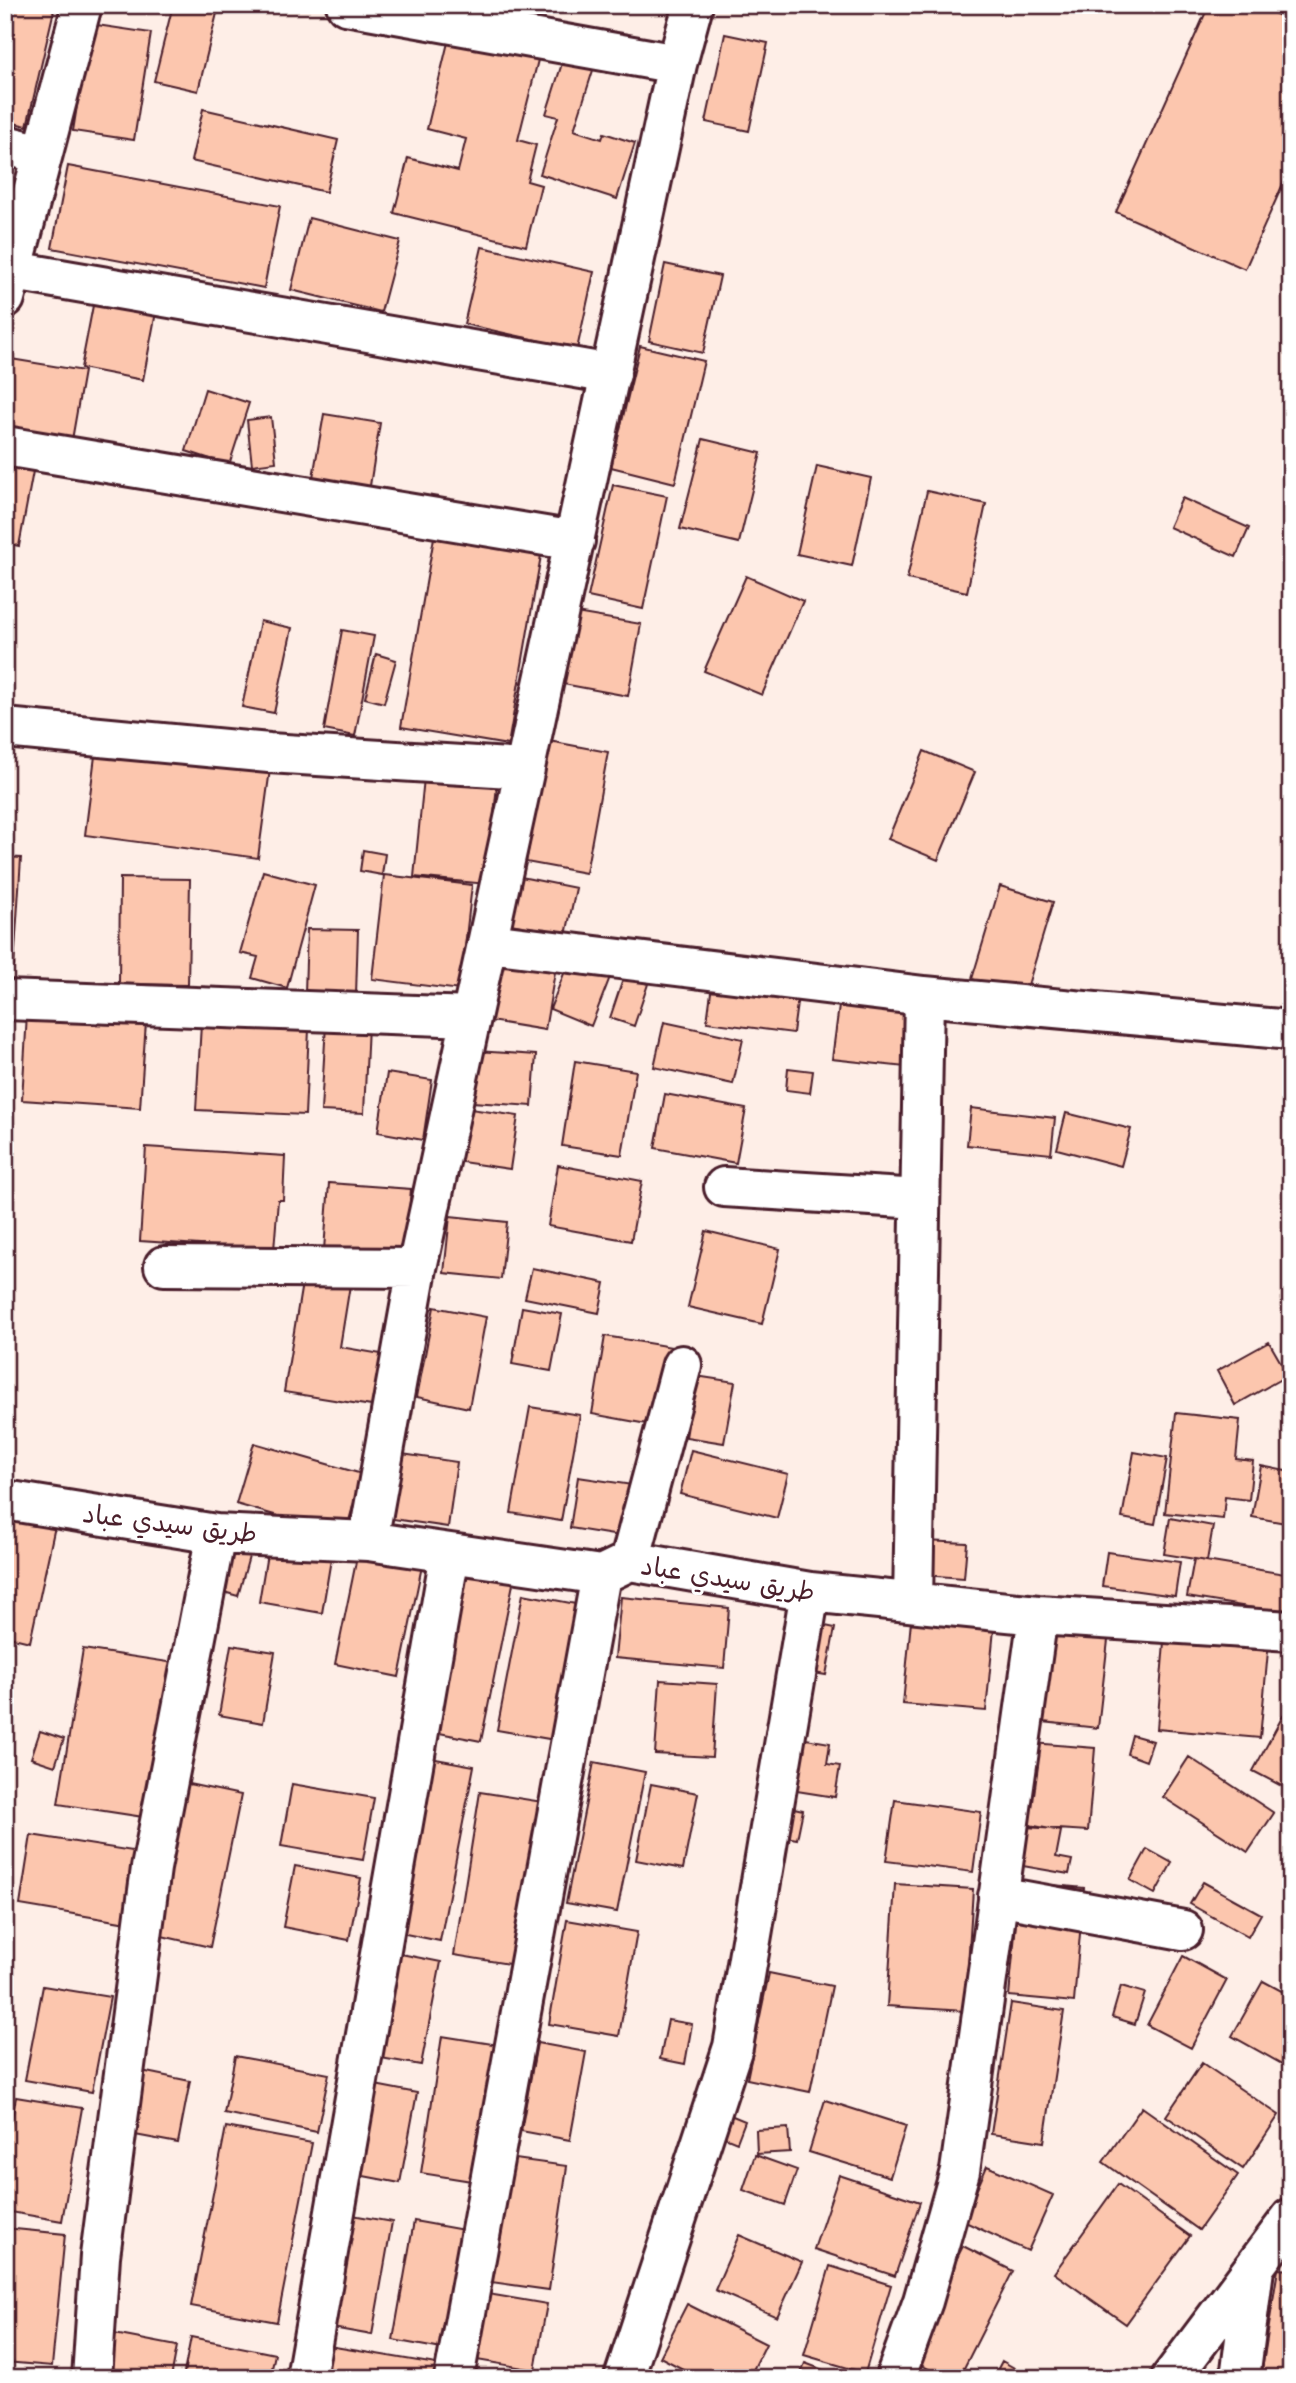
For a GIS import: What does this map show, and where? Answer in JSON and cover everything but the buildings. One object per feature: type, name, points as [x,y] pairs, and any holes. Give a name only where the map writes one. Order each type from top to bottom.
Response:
[{"type":"street","points":[[82,5],[9,284],[611,374]]},
{"type":"street","points":[[345,5],[677,64]]},
{"type":"street","points":[[368,1541],[417,1268],[677,64],[693,5]]},
{"type":"street","points":[[5,145],[42,154]]},
{"type":"street","points":[[5,446],[575,541]]},
{"type":"street","points":[[5,728],[269,753],[525,769]]},
{"type":"street","points":[[488,943],[924,996],[1291,1030]]},
{"type":"street","points":[[913,1602],[924,996]]},
{"type":"street","points":[[5,1000],[471,1017]]},
{"type":"street","points":[[724,1187],[920,1199]]},
{"type":"street","points":[[164,1266],[417,1268]]},
{"type":"street","points":[[454,2378],[616,1568],[682,1365]]},
{"type":"street","name":"طريق سيدي عباد","points":[[5,1500],[216,1534],[368,1541],[450,1554],[616,1568],[810,1592],[1038,1615],[1291,1631]]},
{"type":"street","points":[[92,2378],[100,2256],[151,1867],[216,1534]]},
{"type":"street","points":[[306,2378],[450,1554]]},
{"type":"street","points":[[624,2378],[733,2047],[810,1592]]},
{"type":"street","points":[[895,2378],[923,2301],[960,2171],[1038,1615]]},
{"type":"street","points":[[998,1896],[1182,1930]]},
{"type":"street","points":[[1171,2378],[1291,2218]]},
{"type":"street","points":[[1240,2378],[1254,2267]]}]
